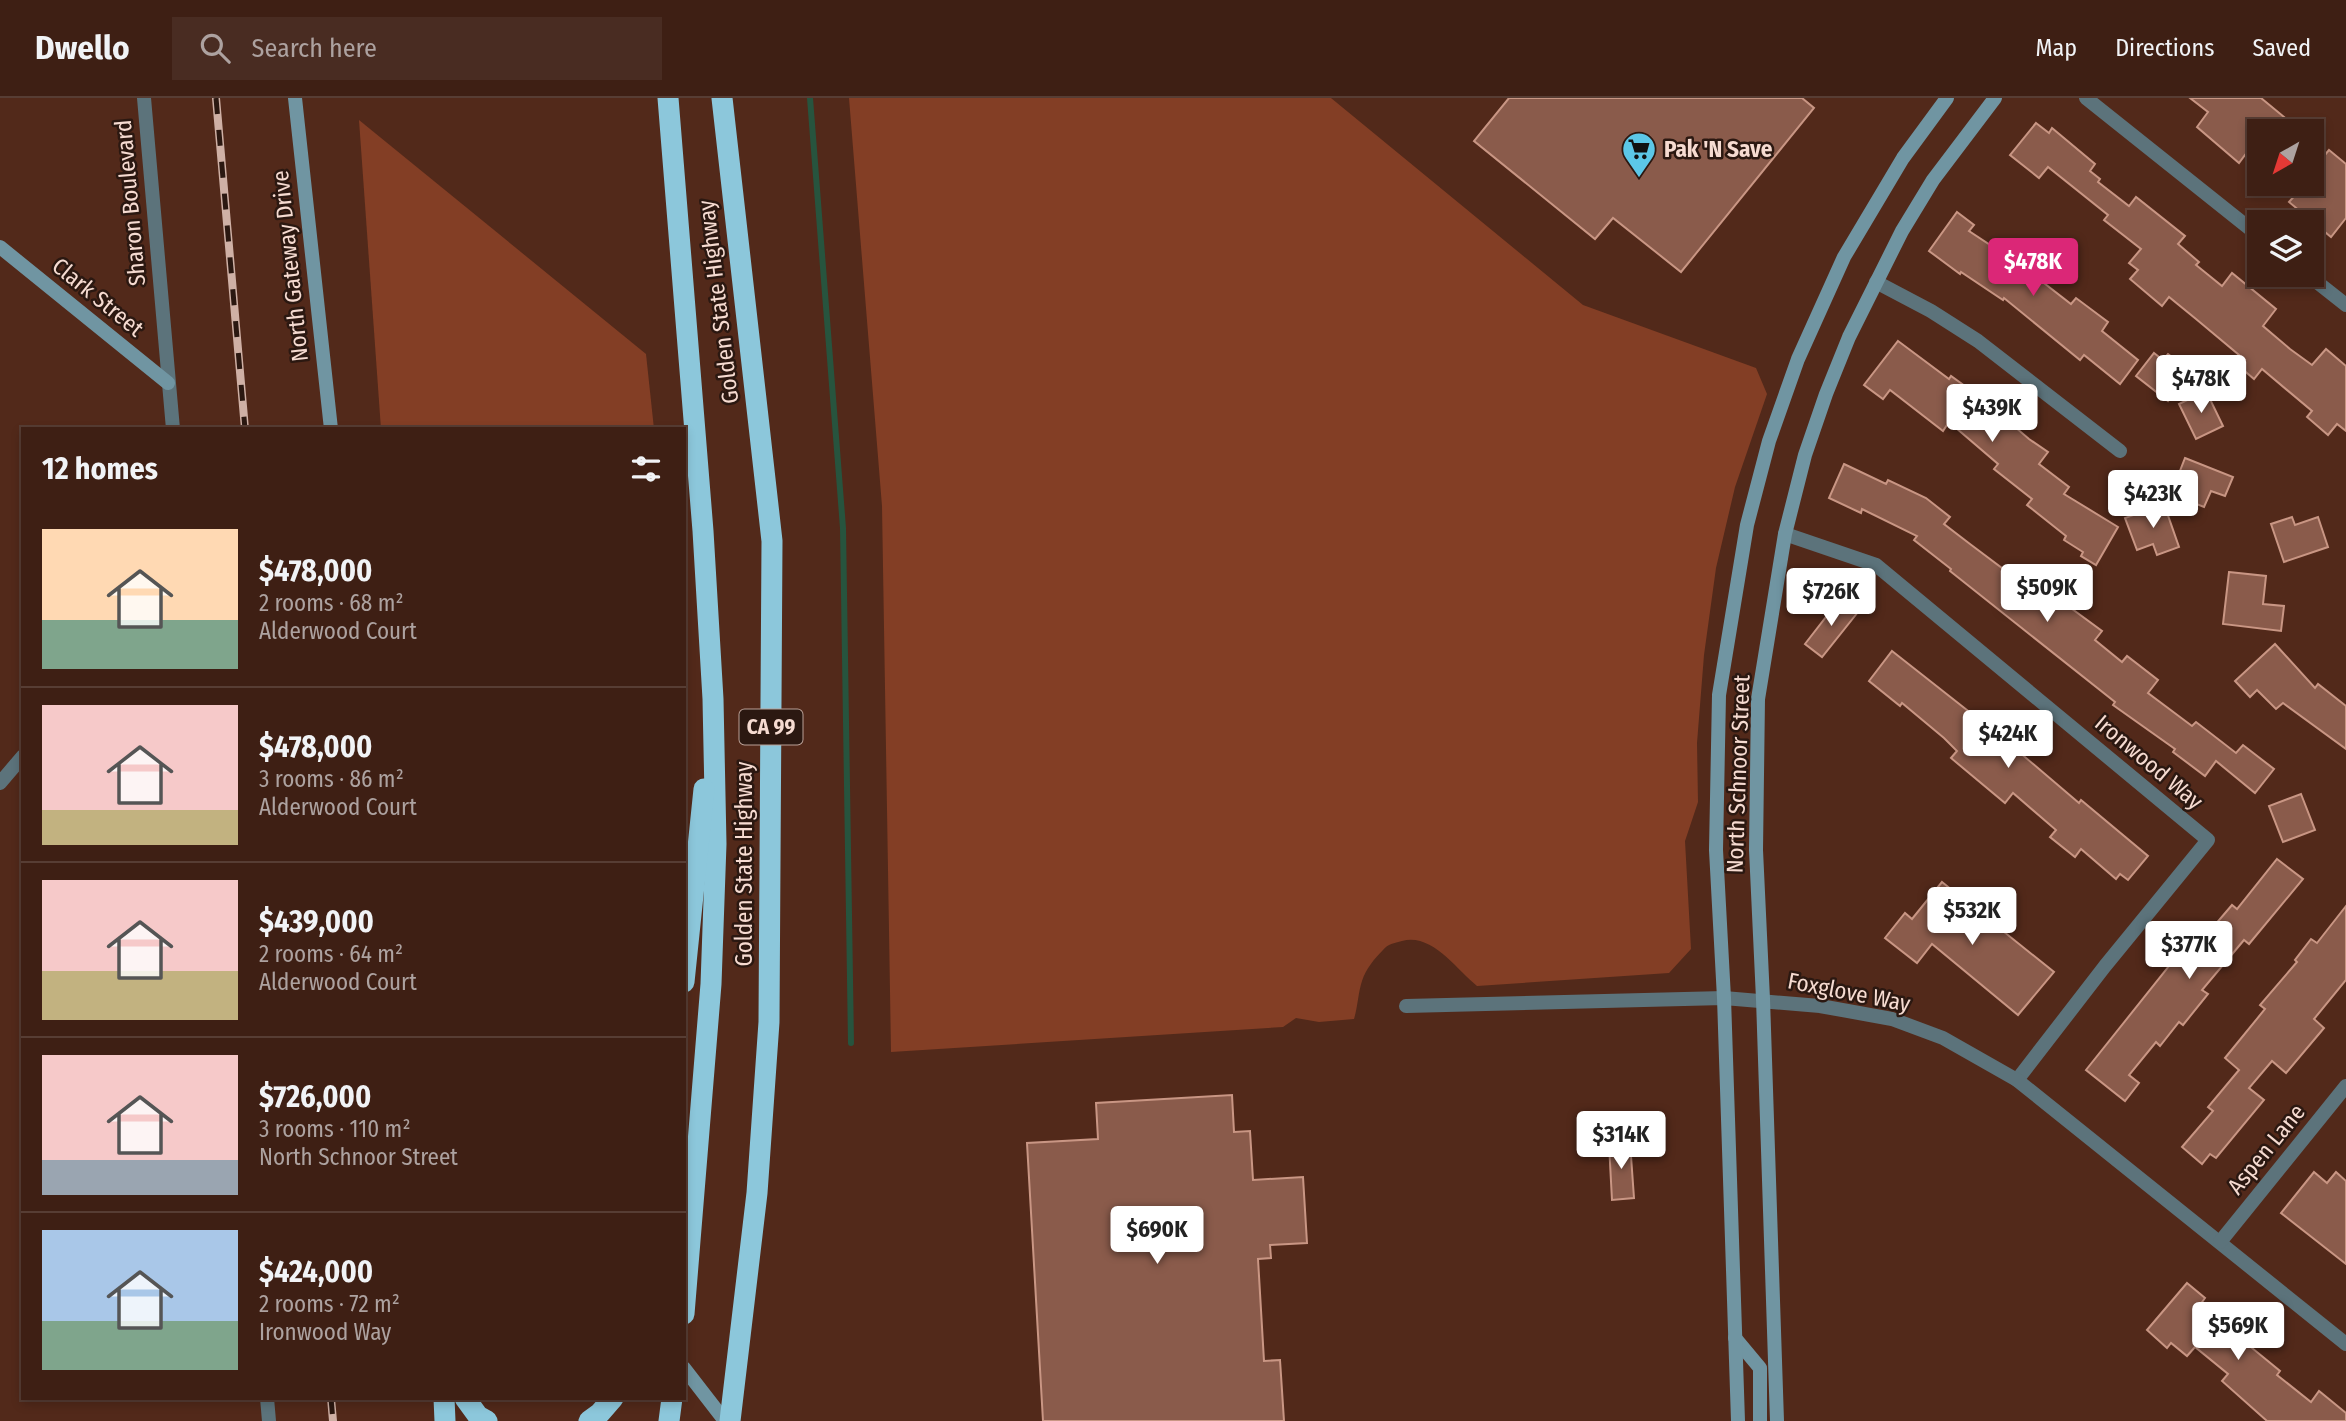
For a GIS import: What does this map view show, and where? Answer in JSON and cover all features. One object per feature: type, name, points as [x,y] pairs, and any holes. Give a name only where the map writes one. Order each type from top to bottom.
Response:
[{"type":"highway","name":"Golden State Highway","points":[[668,98],[703,531],[713,699],[716,844],[711,984],[686,1290]]},
{"type":"highway","name":"Golden State Highway","points":[[722,98],[772,541],[769,1022],[757,1193],[739,1357],[727,1421]]},
{"type":"highway","points":[[686,962],[713,699]]},
{"type":"highway","points":[[736,1421],[739,1357]]},
{"type":"highway","points":[[444,1400],[445,1421]]},
{"type":"highway","points":[[466,1400],[478,1416],[487,1421]]},
{"type":"highway","points":[[589,1421],[611,1400]]},
{"type":"highway","points":[[669,1421],[672,1400]]},
{"type":"street","name":"Sharon Boulevard","points":[[144,98],[173,427]]},
{"type":"street","name":"North Gateway Drive","points":[[295,98],[331,427]]},
{"type":"street","name":"North Schnoor Street","points":[[1738,1421],[1724,998],[1716,850],[1719,695],[1747,525],[1769,441],[1798,359],[1844,257],[1903,158],[1947,98]]},
{"type":"street","name":"North Schnoor Street","points":[[1777,1421],[1756,850],[1758,699],[1785,534],[1805,455],[1849,337],[1902,231],[1933,180],[1996,98]]},
{"type":"street","points":[[2086,98],[2247,226]]},
{"type":"street","name":"Clark Street","points":[[0,247],[168,383]]},
{"type":"street","points":[[1876,282],[1931,311],[1978,341],[2120,451]]},
{"type":"street","points":[[2323,287],[2346,305]]},
{"type":"street","name":"Ironwood Way","points":[[1785,534],[1876,565],[2208,840],[2105,966],[2017,1080]]},
{"type":"street","points":[[0,783],[21,758]]},
{"type":"street","name":"Foxglove Way","points":[[1406,1006],[1724,998],[1763,999],[1892,1018],[1942,1038],[2017,1080],[2346,1343]]},
{"type":"street","name":"Aspen Lane","points":[[2221,1242],[2346,1086]]},
{"type":"street","points":[[1735,1338],[1760,1368],[1760,1421]]},
{"type":"street","points":[[686,1370],[727,1421]]},
{"type":"street","points":[[267,1400],[269,1421]]},
{"type":"shaded area","points":[[849,98],[1331,98],[1583,305],[1756,368],[1767,394],[1735,487],[1716,568],[1704,655],[1697,743],[1698,802],[1685,841],[1691,949],[1669,973],[1477,986],[1433,947],[1413,940],[1402,941],[1385,948],[1368,968],[1354,1019],[1319,1022],[1296,1018],[1283,1027],[891,1052],[882,506]]},
{"type":"shaded area","points":[[359,120],[646,354],[654,427],[381,427]]},
{"type":"building","name":"Pak 'N Save","points":[[1509,98],[1802,98],[1814,108],[1681,272],[1613,218],[1595,239],[1474,141]]},
{"type":"building","points":[[2190,98],[2261,98],[2286,119],[2247,119],[2247,157],[2245,155],[2239,163],[2197,127],[2208,112]]},
{"type":"building","points":[[2036,123],[2049,133],[2052,128],[2095,164],[2090,171],[2100,179],[2098,182],[2129,206],[2136,197],[2185,236],[2178,244],[2199,262],[2196,265],[2222,286],[2232,273],[2276,309],[2263,326],[2290,349],[2312,365],[2326,349],[2346,366],[2346,431],[2337,424],[2328,435],[2307,417],[2312,411],[2262,369],[2254,379],[2240,367],[2245,360],[2169,297],[2162,306],[2130,279],[2138,270],[2129,263],[2141,249],[2104,220],[2108,215],[2048,167],[2039,178],[2010,155]]},
{"type":"building","points":[[2329,150],[2346,164],[2346,218],[2331,237],[2324,231],[2324,210],[2299,210],[2289,202],[2294,196],[2324,196],[2324,156]]},
{"type":"building","points":[[1957,212],[1974,225],[1969,231],[2022,266],[2071,304],[2076,298],[2108,322],[2102,331],[2138,360],[2120,384],[2084,355],[2080,360],[2004,298],[2003,300],[1961,272],[1960,274],[1929,251]]},
{"type":"building","points":[[1898,341],[1949,379],[1951,376],[1980,397],[2048,452],[2039,464],[2069,487],[2064,494],[2118,527],[2096,565],[2081,556],[2083,552],[2064,540],[2066,536],[2027,505],[2032,499],[1994,469],[1998,464],[1949,422],[1943,431],[1890,390],[1883,399],[1864,385]]},
{"type":"building","points":[[2154,353],[2163,360],[2168,354],[2191,371],[2168,401],[2136,376]]},
{"type":"building","points":[[2206,391],[2223,426],[2196,439],[2179,404]]},
{"type":"building","points":[[2185,458],[2233,477],[2225,496],[2211,491],[2204,507],[2171,494]]},
{"type":"building","points":[[1844,464],[1886,484],[1888,480],[1926,498],[1950,517],[1944,524],[2010,574],[2015,567],[2102,631],[2095,640],[2122,662],[2127,656],[2158,680],[2148,693],[2192,726],[2196,722],[2236,753],[2243,745],[2274,769],[2255,793],[2216,761],[2205,776],[2173,752],[2175,749],[2113,705],[2115,702],[1950,571],[1951,569],[1914,540],[1917,536],[1862,509],[1861,513],[1829,498]]},
{"type":"building","points":[[2164,504],[2179,547],[2157,555],[2153,544],[2137,550],[2125,518]]},
{"type":"building","points":[[2292,517],[2295,525],[2318,517],[2328,547],[2284,562],[2271,524]]},
{"type":"building","points":[[2229,572],[2266,576],[2263,604],[2284,606],[2281,631],[2223,624]]},
{"type":"building","points":[[1840,599],[1858,612],[1822,657],[1805,644]]},
{"type":"building","points":[[2275,644],[2315,688],[2318,684],[2346,706],[2346,749],[2283,703],[2276,709],[2257,690],[2250,697],[2235,681]]},
{"type":"building","points":[[1892,651],[2148,856],[2128,880],[2120,874],[2116,879],[2081,849],[2075,857],[2050,837],[2056,830],[2013,793],[2005,803],[1951,758],[1957,751],[1944,738],[1902,703],[1900,706],[1869,681]]},
{"type":"building","points":[[2301,794],[2315,830],[2283,842],[2269,806]]},
{"type":"building","points":[[2277,859],[2303,879],[2249,944],[2244,940],[2202,990],[2208,994],[2183,1025],[2179,1022],[2160,1046],[2156,1042],[2129,1075],[2139,1083],[2125,1101],[2086,1070],[2201,926],[2209,932],[2232,905],[2237,909]]},
{"type":"building","points":[[1942,882],[2054,972],[2018,1015],[1932,944],[1917,963],[1885,938],[1905,913],[1912,919]]},
{"type":"building","points":[[2346,906],[2346,980],[2314,1019],[2324,1028],[2286,1073],[2272,1061],[2249,1088],[2264,1100],[2216,1158],[2210,1154],[2202,1164],[2182,1147],[2213,1111],[2208,1107],[2239,1070],[2225,1058],[2265,1009],[2260,1005],[2297,962],[2295,960],[2311,939],[2317,943]]},
{"type":"building","points":[[1232,1095],[1234,1132],[1250,1131],[1253,1180],[1303,1177],[1307,1243],[1270,1245],[1271,1258],[1258,1259],[1264,1361],[1280,1360],[1284,1421],[1043,1421],[1027,1143],[1098,1139],[1096,1103]]},
{"type":"building","points":[[1630,1142],[1634,1198],[1612,1200],[1609,1144]]},
{"type":"building","points":[[2314,1172],[2327,1183],[2336,1172],[2346,1181],[2346,1264],[2281,1213]]},
{"type":"building","points":[[2187,1283],[2205,1298],[2200,1305],[2235,1335],[2241,1327],[2258,1342],[2252,1348],[2280,1371],[2277,1375],[2311,1402],[2319,1391],[2346,1413],[2346,1421],[2267,1421],[2222,1381],[2228,1374],[2195,1347],[2187,1356],[2171,1343],[2167,1348],[2147,1330]]},
{"type":"waterway","points":[[810,98],[843,528],[851,1043]]},
{"type":"railway","points":[[216,98],[245,427]]},
{"type":"railway","points":[[331,1400],[333,1421]]},
{"type":"place","name":"Pak 'N Save","points":[[1639,179]]}]
